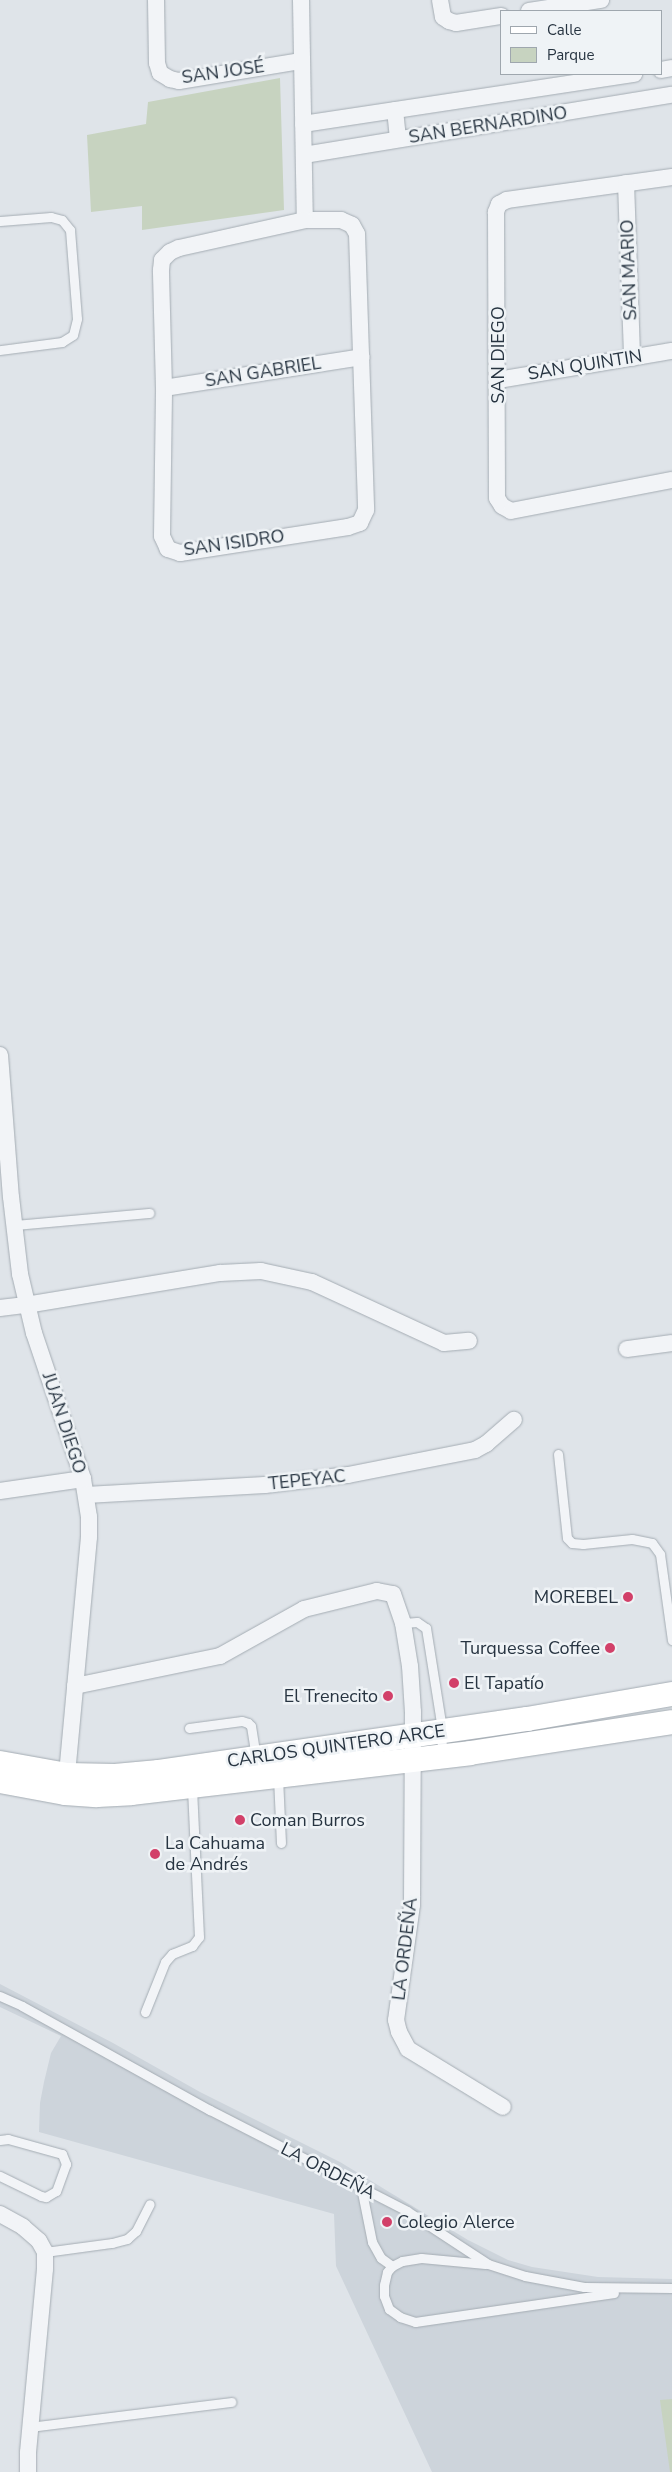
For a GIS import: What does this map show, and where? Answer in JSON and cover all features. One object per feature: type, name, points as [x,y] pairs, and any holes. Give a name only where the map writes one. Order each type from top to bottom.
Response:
[{"type":"main road","name":"CARLOS QUINTERO ARCE","points":[[0,1781],[66,1784],[527,1719],[672,1694]]},
{"type":"main road","name":"CARLOS QUINTERO ARCE","points":[[0,1763],[66,1784],[114,1794],[192,1787],[412,1760],[672,1722]]},
{"type":"street","name":"SAN JOSÉ","points":[[156,0],[157,63],[160,73],[170,79],[179,80],[301,61]]},
{"type":"street","points":[[301,0],[305,220]]},
{"type":"street","points":[[440,0],[443,18],[449,22],[456,23],[500,16]]},
{"type":"street","points":[[533,10],[568,2],[601,0]]},
{"type":"street","name":"SAN BERNARDINO","points":[[303,124],[627,75]]},
{"type":"street","name":"SAN BERNARDINO","points":[[304,155],[672,94]]},
{"type":"street","points":[[395,110],[398,139]]},
{"type":"street","name":"SAN DIEGO","points":[[672,177],[506,200],[500,204],[496,212],[498,380],[496,498],[502,506],[511,510],[672,480]]},
{"type":"street","name":"SAN MARIO","points":[[626,183],[632,358]]},
{"type":"street","name":"SAN ISIDRO","points":[[305,220],[341,220],[352,225],[357,234],[362,357],[366,510],[360,523],[328,530],[180,553],[168,549],[162,536],[164,388],[161,270],[162,260],[170,252],[179,248],[305,220]]},
{"type":"street","name":"SAN QUINTIN","points":[[498,380],[672,351]]},
{"type":"street","name":"SAN GABRIEL","points":[[164,388],[362,357]]},
{"type":"street","name":"JUAN DIEGO","points":[[0,1055],[14,1225],[26,1306],[85,1487],[89,1537],[66,1784]]},
{"type":"street","points":[[0,1308],[26,1306],[220,1273],[261,1271],[312,1282],[436,1341],[449,1344],[469,1341]]},
{"type":"street","points":[[627,1349],[672,1343]]},
{"type":"street","name":"TEPEYAC","points":[[0,1491],[85,1487],[265,1485],[348,1475],[475,1450],[486,1444],[514,1420]]},
{"type":"street","name":"LA ORDEÑA","points":[[75,1686],[220,1656],[304,1609],[377,1591],[393,1594],[403,1623],[410,1666],[414,1735],[412,1760],[412,1906],[396,2020],[399,2032],[408,2049],[503,2107]]},
{"type":"street","points":[[0,2214],[23,2227],[39,2242],[45,2252],[28,2472]]},
{"type":"lane","points":[[0,220],[51,217],[62,220],[70,230],[77,319],[73,335],[62,342],[0,350]]},
{"type":"lane","points":[[14,1225],[149,1213]]},
{"type":"lane","points":[[558,1454],[567,1538],[572,1543],[583,1544],[632,1539],[652,1543],[660,1554],[672,1640]]},
{"type":"lane","points":[[403,1623],[417,1622],[426,1628],[441,1731],[442,1756]]},
{"type":"lane","points":[[189,1728],[242,1721],[248,1723],[251,1726],[257,1758]]},
{"type":"lane","points":[[278,1776],[280,1843]]},
{"type":"lane","points":[[145,2012],[165,1962],[172,1954],[192,1946],[199,1937],[192,1787]]},
{"type":"lane","name":"LA ORDEÑA","points":[[0,1996],[22,2006],[210,2110],[407,2211],[488,2264],[525,2276],[584,2287],[672,2288]]},
{"type":"lane","points":[[0,2140],[8,2139],[62,2154],[66,2164],[56,2191],[46,2197],[0,2176]]},
{"type":"lane","points":[[361,2187],[372,2242],[381,2258],[392,2266]]},
{"type":"lane","points":[[45,2252],[112,2243],[127,2239],[136,2231],[150,2204]]},
{"type":"lane","points":[[488,2264],[421,2258],[402,2261],[392,2266],[387,2272],[384,2296],[389,2309],[400,2318],[416,2322],[645,2288]]},
{"type":"lane","points":[[30,2427],[231,2402]]},
{"type":"shaded area","name":"Colegio Alerce","points":[[0,1984],[113,2043],[200,2092],[340,2162],[468,2240],[508,2260],[532,2267],[598,2277],[672,2279],[672,2472],[432,2472],[336,2266],[334,2214],[39,2132],[40,2103],[44,2082],[51,2053],[61,2036],[0,2007]]},
{"type":"green space","points":[[280,78],[284,210],[142,230],[142,206],[91,212],[87,135],[146,124],[148,102]]},
{"type":"green space","points":[[672,2399],[672,2472],[670,2472],[660,2400]]},
{"type":"place","name":"MOREBEL","points":[[628,1597]]},
{"type":"place","name":"Turquessa Coffee","points":[[610,1648]]},
{"type":"place","name":"El Tapatío","points":[[454,1683]]},
{"type":"place","name":"El Trenecito","points":[[388,1696]]},
{"type":"place","name":"Coman Burros","points":[[240,1820]]},
{"type":"place","name":"La Cahuama de Andrés","points":[[155,1854]]},
{"type":"place","name":"Colegio Alerce","points":[[387,2222]]}]
